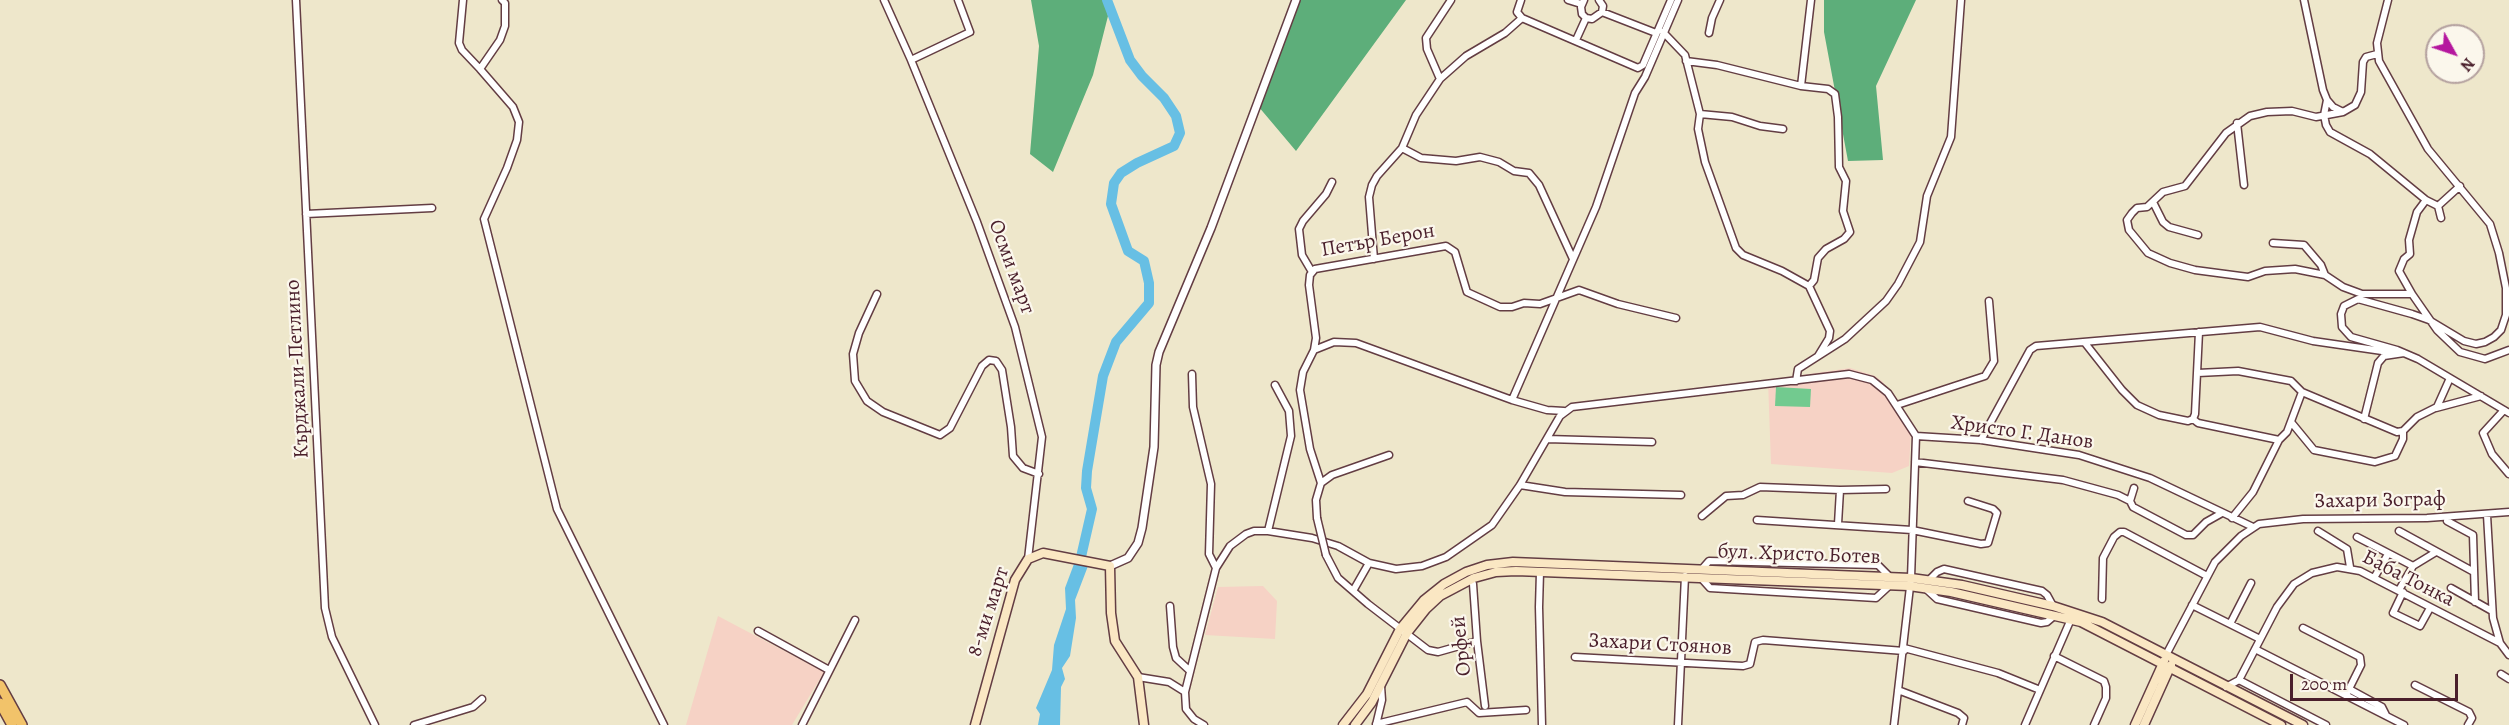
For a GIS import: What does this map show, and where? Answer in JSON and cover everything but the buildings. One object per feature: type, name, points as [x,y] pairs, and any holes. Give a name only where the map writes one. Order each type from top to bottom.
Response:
[{"type":"main road","name":"8-ми март","points":[[975,725],[1008,601],[1019,571],[1028,559],[1043,553],[1105,565]]},
{"type":"main road","name":"бул. Христо Ботев","points":[[1343,725],[1367,694],[1403,631],[1424,600],[1444,584],[1466,572],[1487,566],[1521,562],[1685,574]]},
{"type":"main road","points":[[1105,565],[1115,640],[1138,677],[1144,725]]},
{"type":"main road","name":"бул. Христо Ботев","points":[[1355,725],[1381,686],[1403,631],[1440,596],[1474,578],[1496,572],[1701,574],[1928,583],[2053,606],[2102,622],[2303,725]]},
{"type":"main road","name":"бул. Христо Ботев","points":[[1928,583],[2071,619],[2123,643],[2271,722],[2281,725]]},
{"type":"main road","points":[[2144,725],[2170,657]]},
{"type":"main road","points":[[2135,725],[2166,667]]},
{"type":"main road","points":[[0,685],[22,725]]},
{"type":"main road","points":[[0,703],[12,725]]},
{"type":"street","name":"Кърджали-Петлино","points":[[296,0],[326,608],[332,637],[375,725]]},
{"type":"street","points":[[463,0],[459,43],[462,50],[513,107],[519,122],[517,140],[507,168],[484,219],[557,509],[664,725]]},
{"type":"street","points":[[480,69],[500,40],[505,26],[505,3],[502,0]]},
{"type":"street","name":"Осми март","points":[[884,0],[912,60],[977,222],[1015,327],[1040,425],[1042,447],[1027,548],[1028,559]]},
{"type":"street","points":[[1105,565],[1128,558],[1138,543],[1154,447],[1156,365],[1159,352],[1215,217],[1296,0]]},
{"type":"street","points":[[1440,79],[1425,42],[1450,0]]},
{"type":"street","points":[[1521,0],[1517,12],[1522,18],[1638,68],[1643,65],[1678,0]]},
{"type":"street","points":[[1568,0],[1583,2],[1581,11],[1586,18],[1596,19],[1602,12],[1603,6],[1599,0]]},
{"type":"street","points":[[1512,400],[1596,207],[1635,93],[1645,77],[1671,0]]},
{"type":"street","points":[[1708,33],[1720,0]]},
{"type":"street","points":[[1801,86],[1811,0]]},
{"type":"street","points":[[1796,381],[1797,369],[1845,339],[1886,302],[1920,242],[1927,195],[1951,137],[1962,0]]},
{"type":"street","points":[[2304,0],[2326,100],[2324,115],[2330,132],[2370,154],[2426,200],[2438,206],[2441,218]]},
{"type":"street","points":[[2388,0],[2377,43],[2377,54],[2387,78],[2428,149],[2485,216],[2493,234],[2506,288],[2506,315],[2499,333],[2481,344],[2464,341],[2429,320],[2368,300],[2358,299],[2349,302],[2344,306],[2340,321],[2346,333],[2361,341],[2401,351],[2507,411],[2483,433],[2492,454],[2509,474]]},
{"type":"street","points":[[912,60],[970,32],[960,1]]},
{"type":"street","points":[[1602,12],[1660,33],[1685,55],[1700,114],[1698,129],[1705,162],[1736,248],[1743,255],[1782,271],[1809,286],[1830,331],[1829,338],[1818,356]]},
{"type":"street","points":[[1374,259],[1368,210],[1372,185],[1402,148],[1416,115],[1440,79],[1466,56],[1505,33],[1522,18]]},
{"type":"street","points":[[1576,40],[1586,18]]},
{"type":"street","points":[[2377,54],[2366,57],[2363,62],[2358,100],[2355,105],[2343,112],[2316,117],[2292,111],[2266,112],[2250,116],[2237,123],[2226,133],[2185,186],[2163,192],[2153,202],[2132,213],[2127,220],[2129,230],[2148,253],[2170,263],[2195,270],[2248,277],[2265,271],[2295,269],[2325,275],[2343,287],[2362,294],[2412,294]]},
{"type":"street","points":[[1686,61],[1801,86],[1828,89],[1835,94],[1839,167],[1846,181],[1843,211],[1850,232],[1844,239],[1826,249],[1818,258],[1814,280],[1809,286]]},
{"type":"street","points":[[2326,100],[2343,112]]},
{"type":"street","points":[[1700,114],[1732,117],[1760,126],[1783,129]]},
{"type":"street","points":[[2237,123],[2244,185]]},
{"type":"street","points":[[1402,148],[1422,158],[1456,161],[1479,158],[1499,162],[1514,171],[1529,173],[1539,185],[1573,259]]},
{"type":"street","points":[[1312,272],[1302,255],[1299,229],[1326,194],[1332,182]]},
{"type":"street","points":[[2438,206],[2460,186]]},
{"type":"street","points":[[2426,200],[2416,212],[2409,240],[2410,254],[2404,259],[2399,271],[2429,320],[2460,352],[2485,359],[2509,350]]},
{"type":"street","points":[[2153,202],[2163,222],[2169,227],[2198,235]]},
{"type":"street","points":[[306,214],[432,208]]},
{"type":"street","points":[[2273,243],[2304,245],[2321,265],[2325,275]]},
{"type":"street","name":"Петър Берон","points":[[1477,641],[1438,652],[1428,650],[1338,578],[1326,555],[1317,518],[1316,500],[1321,483],[1310,448],[1300,390],[1303,372],[1314,350],[1316,325],[1309,285],[1312,272],[1318,267],[1446,246],[1455,252],[1464,288],[1471,295],[1506,308],[1554,300],[1569,292],[1579,290],[1618,304],[1676,318]]},
{"type":"street","points":[[877,294],[852,354],[855,381],[867,401],[883,412],[940,435],[951,428],[982,366],[989,360],[996,361],[1002,370],[1013,456],[1023,468],[1039,474]]},
{"type":"street","points":[[1897,405],[1985,376],[1994,361],[1989,301]]},
{"type":"street","points":[[1981,440],[2030,350],[2036,346],[2269,328],[2313,341],[2389,352],[2401,351]]},
{"type":"street","points":[[2193,419],[2198,373],[2199,332]]},
{"type":"street","points":[[1314,350],[1334,342],[1356,343],[1512,400],[1547,410],[1566,410],[1823,376],[1856,375],[1880,386],[1897,405],[1916,436],[1910,582],[1894,725]]},
{"type":"street","points":[[2085,343],[2122,390],[2138,405],[2159,416],[2188,421],[2193,419]]},
{"type":"street","points":[[2364,419],[2378,363],[2384,356],[2401,351]]},
{"type":"street","points":[[2198,373],[2252,373],[2291,381],[2302,392],[2392,431],[2403,431]]},
{"type":"street","points":[[1192,374],[1193,407],[1211,484],[1209,554],[1216,568]]},
{"type":"street","points":[[2436,408],[2450,378]]},
{"type":"street","points":[[1268,531],[1291,436],[1289,411],[1275,385]]},
{"type":"street","points":[[2232,518],[2253,492],[2278,440],[2287,432],[2302,392]]},
{"type":"street","points":[[2291,422],[2310,446],[2321,453],[2375,462],[2395,456],[2403,439],[2403,431],[2417,417],[2436,408],[2481,396]]},
{"type":"street","points":[[1204,725],[1186,709],[1185,692],[1216,568],[1221,557],[1236,540],[1254,531],[1268,531],[1333,543],[1369,563],[1409,569],[1434,563],[1492,525],[1502,514],[1566,410]]},
{"type":"street","points":[[2193,419],[2198,423],[2278,440]]},
{"type":"street","name":"Христо Г. Данов","points":[[1916,436],[1981,440],[2079,455],[2130,470],[2253,527]]},
{"type":"street","points":[[1547,439],[1652,442]]},
{"type":"street","points":[[1321,483],[1332,475],[1389,455]]},
{"type":"street","points":[[1915,462],[2063,480],[2118,495],[2130,501],[2133,507],[2186,535],[2193,535],[2205,522],[2222,513]]},
{"type":"street","points":[[1520,485],[1565,492],[1681,495]]},
{"type":"street","points":[[1702,516],[1726,496],[1743,495],[1760,487],[1886,489]]},
{"type":"street","points":[[2130,501],[2134,488]]},
{"type":"street","points":[[1838,524],[1840,490]]},
{"type":"street","points":[[1757,520],[1912,530],[1981,544],[1988,543],[1997,513],[1993,509],[1968,501]]},
{"type":"street","name":"Захари Зограф","points":[[2253,527],[2268,522],[2303,519],[2487,515],[2509,512]]},
{"type":"street","points":[[2487,515],[2492,611],[2500,643],[2509,655]]},
{"type":"street","points":[[2446,521],[2473,535],[2475,602]]},
{"type":"street","points":[[2170,657],[2207,576],[2222,554],[2253,527]]},
{"type":"street","points":[[2318,531],[2347,549],[2350,567]]},
{"type":"street","points":[[2399,531],[2474,572]]},
{"type":"street","points":[[2102,600],[2103,558],[2114,537],[2120,532],[2124,532],[2207,576]]},
{"type":"street","points":[[2357,537],[2413,566]]},
{"type":"street","points":[[2430,608],[2420,626],[2393,613],[2413,566],[2436,552]]},
{"type":"street","points":[[2374,578],[2388,554]]},
{"type":"street","points":[[1701,574],[1709,561],[1878,565],[1890,581]]},
{"type":"street","points":[[1353,591],[1369,563]]},
{"type":"street","name":"Баба Тонка","points":[[2239,680],[2277,607],[2298,580],[2318,570],[2337,567],[2350,567],[2374,578],[2500,643]]},
{"type":"street","points":[[1540,572],[1542,725]]},
{"type":"street","points":[[1678,725],[1685,574]]},
{"type":"street","points":[[2230,624],[2251,583]]},
{"type":"street","name":"Орфей","points":[[1473,584],[1485,706]]},
{"type":"street","points":[[2451,588],[2492,611]]},
{"type":"street","points":[[2192,605],[2260,639]]},
{"type":"street","points":[[1170,606],[1176,658],[1190,671]]},
{"type":"street","points":[[2025,725],[2071,619]]},
{"type":"street","points":[[802,725],[855,620]]},
{"type":"street","points":[[2303,628],[2360,657],[2361,665],[2348,692]]},
{"type":"street","points":[[758,631],[829,669]]},
{"type":"street","name":"Захари Стоянов","points":[[1575,657],[1747,666],[1751,660],[1753,645],[1762,640],[1904,649]]},
{"type":"street","points":[[1904,649],[1998,673],[2040,690]]},
{"type":"street","points":[[2255,649],[2348,692],[2404,725]]},
{"type":"street","points":[[2054,656],[2104,681],[2106,698],[2094,725]]},
{"type":"street","points":[[2501,674],[2509,678]]},
{"type":"street","points":[[1138,677],[1168,682],[1185,692]]},
{"type":"street","points":[[2215,692],[2239,680],[2326,725]]},
{"type":"street","points":[[2415,685],[2469,712],[2472,718],[2468,725]]},
{"type":"street","points":[[1381,686],[1382,700],[1376,725],[1467,702],[1479,713],[1526,710]]},
{"type":"street","points":[[1898,690],[1958,712],[1964,718],[1962,725]]},
{"type":"street","points":[[414,725],[473,707],[482,699]]},
{"type":"street","points":[[2271,722],[2274,710]]},
{"type":"shaded area","points":[[1850,368],[1875,376],[1882,381],[1898,403],[1911,432],[1909,466],[1892,473],[1771,464],[1768,380]]},
{"type":"shaded area","points":[[1263,586],[1277,601],[1275,639],[1205,635],[1218,587]]},
{"type":"shaded area","points":[[718,616],[824,672],[792,725],[686,725]]},
{"type":"green space","points":[[1031,0],[1105,0],[1108,16],[1093,75],[1053,172],[1030,154],[1039,46]]},
{"type":"green space","points":[[1296,0],[1406,0],[1296,151],[1258,106]]},
{"type":"green space","points":[[1824,0],[1916,0],[1876,86],[1883,160],[1848,161],[1824,32]]},
{"type":"green space","points":[[1776,387],[1811,389],[1810,407],[1775,406]]},
{"type":"water","points":[[1074,564],[1088,566],[1075,600],[1076,618],[1070,656],[1062,668],[1065,679],[1061,687],[1060,725],[1038,725],[1040,714],[1036,708],[1052,670],[1054,645],[1066,609],[1065,588]]},
{"type":"waterway","points":[[1078,570],[1092,509],[1086,488],[1087,471],[1103,376],[1116,342],[1149,303],[1149,283],[1144,261],[1128,251],[1111,204],[1114,183],[1121,173],[1137,163],[1174,146],[1180,133],[1176,116],[1164,98],[1130,60],[1107,0]]}]
